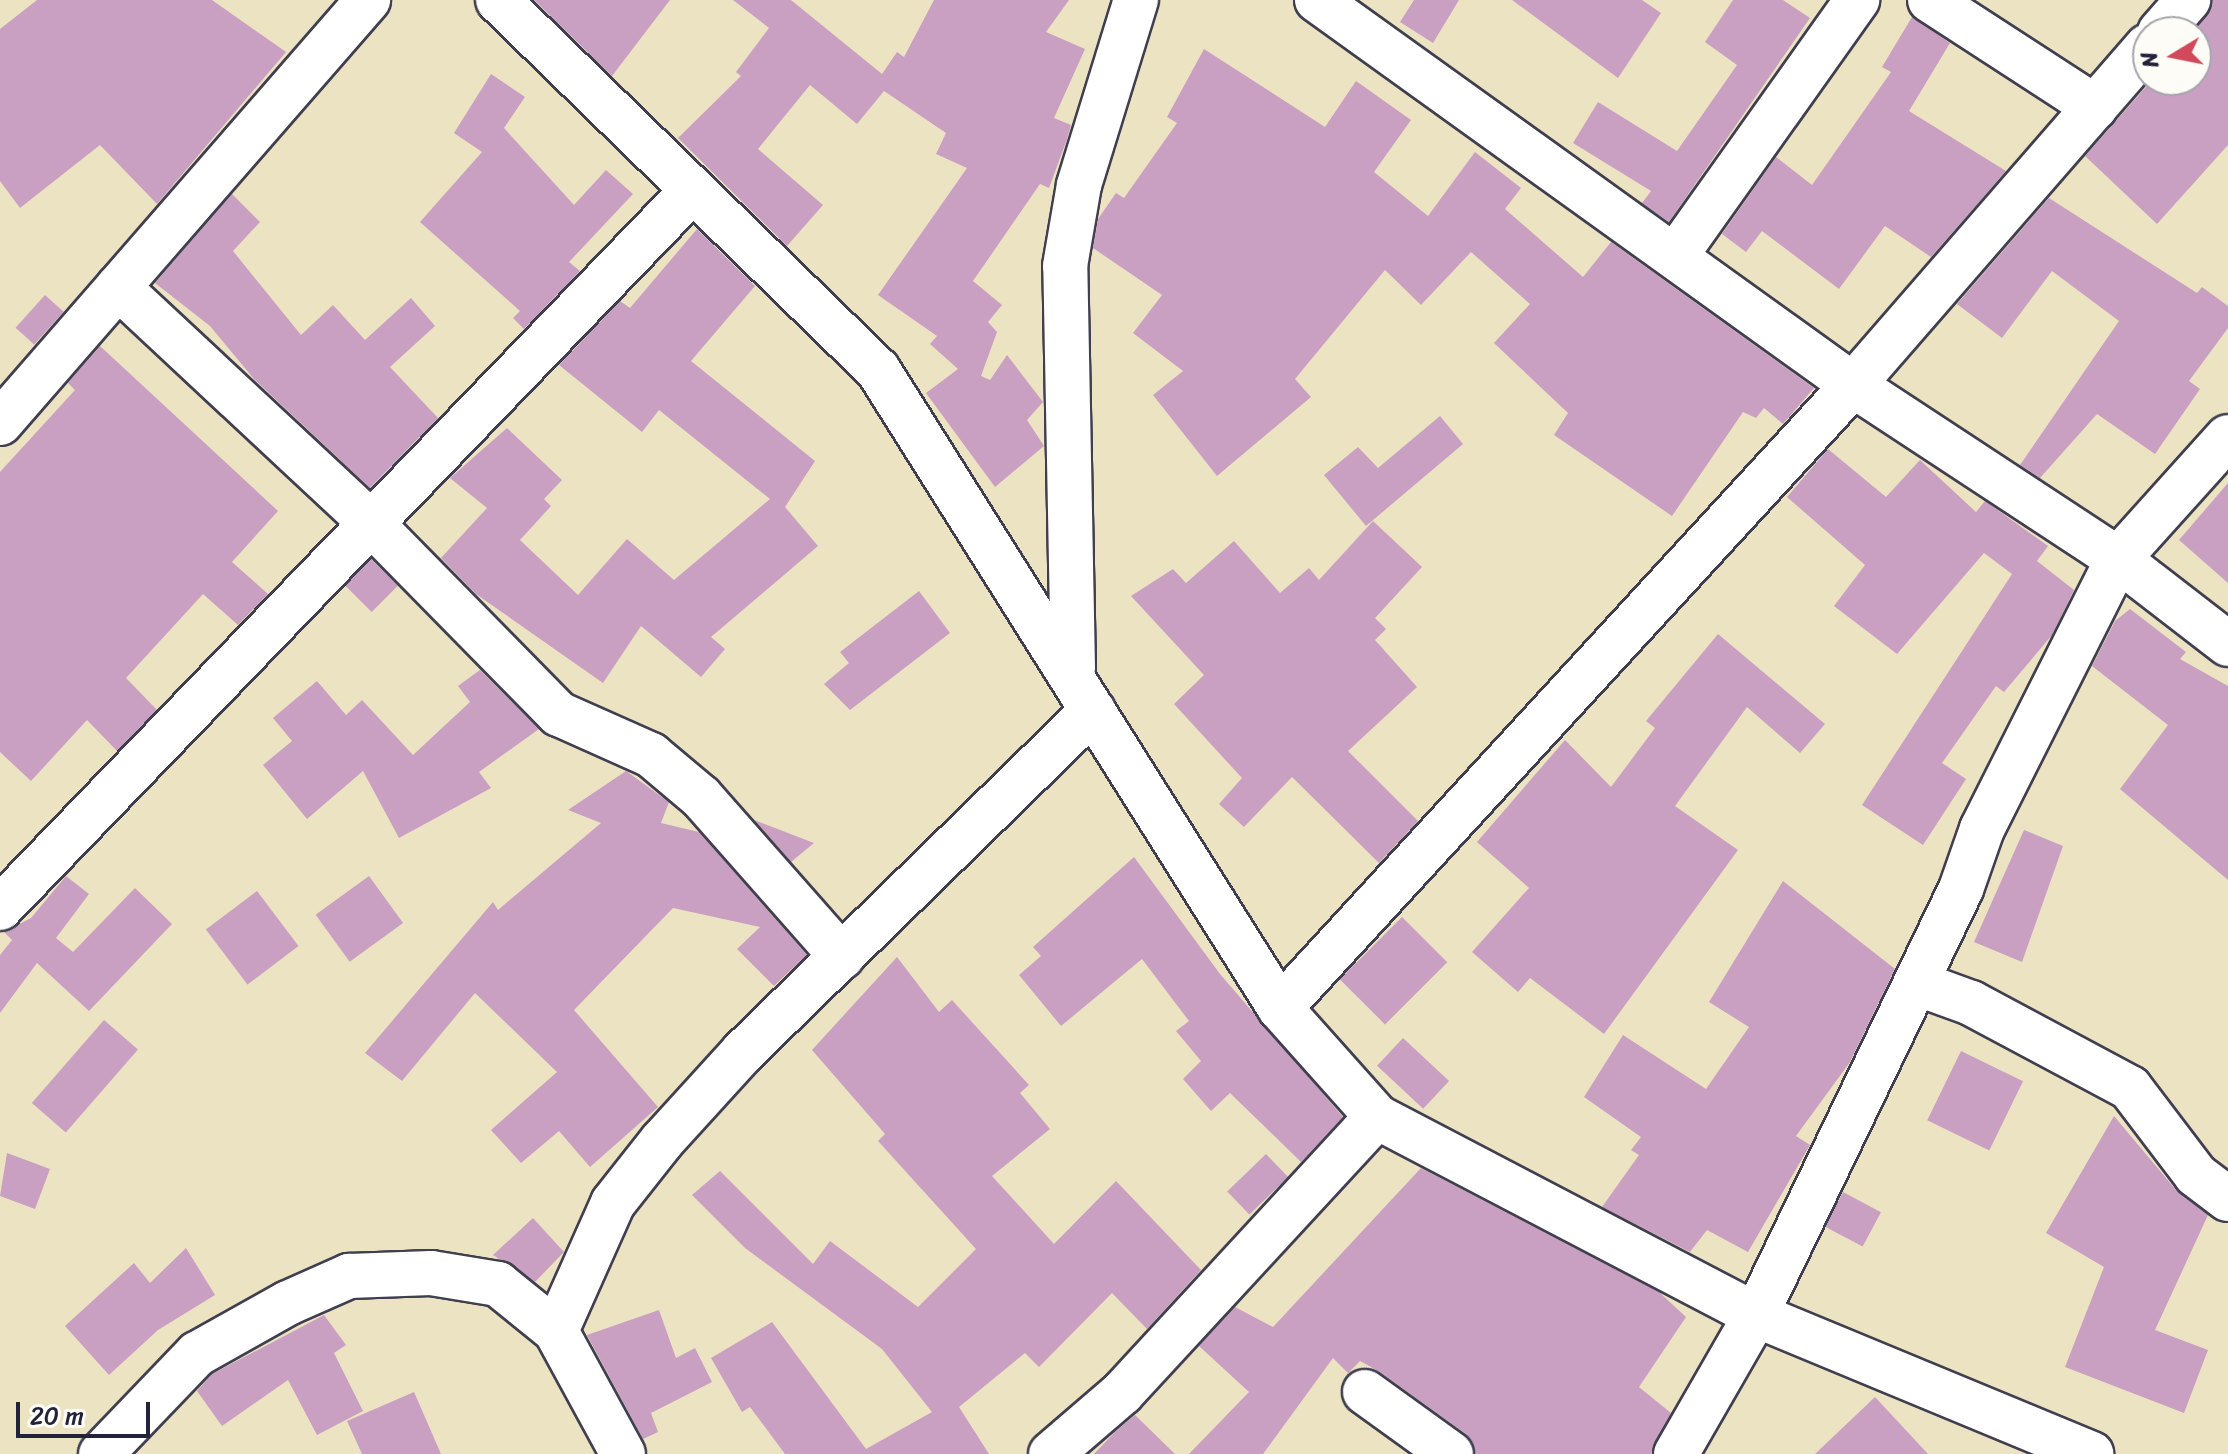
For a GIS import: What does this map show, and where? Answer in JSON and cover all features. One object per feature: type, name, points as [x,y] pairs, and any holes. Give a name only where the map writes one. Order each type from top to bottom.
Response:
[{"type":"street","points":[[0,423],[368,0]]},
{"type":"street","points":[[498,0],[878,370],[1073,668],[1093,710],[1280,1008],[1377,1117],[1756,1315],[2091,1454]]},
{"type":"street","points":[[1073,668],[1065,266],[1079,185],[1136,0]]},
{"type":"street","points":[[1317,0],[1853,385],[2118,559],[2228,644]]},
{"type":"street","points":[[1676,255],[1857,0]]},
{"type":"street","points":[[1930,0],[2095,107]]},
{"type":"street","points":[[2174,16],[2188,0]]},
{"type":"street","points":[[1280,1008],[1853,385],[2132,64]]},
{"type":"street","points":[[0,908],[693,190]]},
{"type":"street","points":[[118,287],[371,523],[559,714],[651,755],[701,797],[842,957]]},
{"type":"street","points":[[1676,1454],[1756,1315],[1916,983],[1982,829],[2118,559],[2228,437]]},
{"type":"street","points":[[556,1331],[613,1203],[743,1052],[1093,710]]},
{"type":"street","points":[[1916,983],[1971,1003],[2130,1088],[2196,1175],[2228,1199]]},
{"type":"street","points":[[1051,1454],[1122,1393],[1377,1117]]},
{"type":"street","points":[[101,1454],[197,1354],[349,1276],[431,1273],[498,1284],[556,1331],[623,1454]]},
{"type":"street","points":[[1365,1392],[1451,1454]]},
{"type":"building","points":[[37,0],[212,0],[286,52],[157,204],[100,145],[20,208],[0,181],[0,29]]},
{"type":"building","points":[[534,0],[670,0],[612,76]]},
{"type":"building","points":[[733,0],[791,0],[882,74],[897,52],[904,57],[934,0],[1069,0],[1046,32],[1085,49],[1054,118],[1071,125],[1066,142],[1049,188],[1040,184],[973,281],[1002,305],[988,322],[997,332],[981,376],[990,380],[1007,355],[1043,402],[1027,420],[1044,446],[995,487],[926,393],[958,369],[930,344],[937,336],[878,295],[967,168],[936,154],[946,133],[884,91],[857,124],[810,85],[758,149],[823,205],[787,246],[678,138],[741,76],[736,72],[769,28]]},
{"type":"building","points":[[1414,0],[1459,0],[1433,43],[1400,22]]},
{"type":"building","points":[[1512,0],[1642,0],[1661,13],[1618,78]]},
{"type":"building","points":[[1733,0],[1783,0],[1810,18],[1669,222],[1642,203],[1651,191],[1573,143],[1598,102],[1677,151],[1737,65],[1705,42]]},
{"type":"building","points":[[2212,0],[2228,0],[2228,145],[2157,224],[2085,156],[2138,96],[2212,96],[2212,16],[2202,16]]},
{"type":"building","points":[[1912,17],[1950,43],[1909,111],[2006,171],[1931,257],[1885,226],[1839,289],[1762,231],[1746,252],[1722,234],[1776,157],[1812,185],[1891,72],[1882,67]]},
{"type":"building","points":[[1204,49],[1325,127],[1356,81],[1411,120],[1374,172],[1428,216],[1475,152],[1521,188],[1505,209],[1583,277],[1611,242],[1814,388],[1783,424],[1764,408],[1756,418],[1743,412],[1672,516],[1554,435],[1568,413],[1494,343],[1530,304],[1471,252],[1421,305],[1385,270],[1295,379],[1311,397],[1217,476],[1153,395],[1183,371],[1133,333],[1162,295],[1093,248],[1098,219],[1116,193],[1124,198],[1177,123],[1167,117]]},
{"type":"building","points":[[491,74],[525,97],[504,128],[574,205],[606,170],[633,194],[569,262],[580,271],[524,329],[513,318],[520,311],[420,222],[482,152],[454,133]]},
{"type":"building","points":[[232,194],[260,222],[233,251],[301,335],[333,305],[365,340],[411,298],[435,326],[390,367],[438,418],[370,488],[254,379],[210,326],[155,283]]},
{"type":"building","points":[[2049,198],[2197,293],[2202,287],[2228,306],[2228,328],[2189,381],[2200,389],[2155,454],[2097,414],[2040,478],[2020,465],[2119,321],[2052,271],[2002,338],[1957,304]]},
{"type":"building","points":[[697,229],[755,286],[691,361],[815,461],[785,507],[818,546],[711,637],[725,649],[701,677],[641,626],[603,683],[476,594],[441,558],[487,508],[450,478],[507,428],[562,480],[544,499],[551,506],[520,540],[578,595],[627,539],[674,580],[770,499],[659,410],[642,432],[559,365],[620,301],[630,308]]},
{"type":"building","points":[[45,295],[64,312],[34,344],[16,328]]},
{"type":"building","points":[[100,346],[278,511],[232,562],[268,594],[238,625],[203,594],[126,678],[157,710],[117,751],[87,720],[31,781],[0,752],[0,472],[75,390],[68,383]]},
{"type":"building","points":[[1440,416],[1463,444],[1366,526],[1324,475],[1358,447],[1378,468]]},
{"type":"building","points":[[1828,449],[1886,497],[1920,460],[1976,512],[1985,501],[2048,546],[2037,561],[2074,590],[2052,635],[2004,692],[1996,686],[1942,763],[1966,779],[1923,845],[1862,805],[2012,574],[1984,553],[1897,654],[1834,606],[1865,565],[1787,497]]},
{"type":"building","points":[[2228,483],[2228,583],[2179,540]]},
{"type":"building","points":[[1373,521],[1422,567],[1375,618],[1386,629],[1375,640],[1417,687],[1348,751],[1418,821],[1379,863],[1292,777],[1244,827],[1219,804],[1242,778],[1174,704],[1204,675],[1131,596],[1173,569],[1186,583],[1234,541],[1280,593],[1309,568],[1319,580]]},
{"type":"building","points":[[371,559],[398,586],[372,612],[345,585]]},
{"type":"building","points":[[919,591],[950,633],[850,710],[824,684],[849,663],[840,652]]},
{"type":"building","points":[[2130,609],[2186,652],[2180,659],[2228,686],[2228,880],[2120,789],[2168,725],[2092,666],[2115,621]]},
{"type":"building","points":[[1718,634],[1825,724],[1800,753],[1747,707],[1675,806],[1738,850],[1604,1034],[1530,978],[1518,992],[1472,952],[1529,888],[1477,842],[1565,740],[1611,787],[1655,728],[1646,721]]},
{"type":"building","points":[[480,670],[539,729],[479,772],[491,788],[399,838],[363,771],[307,819],[263,765],[292,741],[273,718],[317,681],[346,715],[362,700],[413,755],[470,702],[458,686]]},
{"type":"building","points":[[626,771],[669,802],[661,823],[699,832],[807,955],[774,986],[737,949],[760,927],[673,908],[574,1010],[658,1107],[590,1167],[559,1131],[521,1163],[491,1130],[557,1072],[475,993],[402,1081],[365,1053],[493,902],[498,910],[601,823],[568,810]]},
{"type":"building","points":[[754,820],[814,843],[791,862]]},
{"type":"building","points":[[2024,830],[2063,846],[2022,962],[1974,942]]},
{"type":"building","points":[[1134,857],[1220,974],[1343,1117],[1301,1162],[1230,1093],[1211,1111],[1183,1079],[1201,1061],[1176,1031],[1189,1021],[1142,959],[1061,1026],[1019,975],[1041,956],[1033,947]]},
{"type":"building","points":[[66,876],[89,894],[56,938],[73,952],[135,888],[172,924],[89,1011],[37,963],[0,1013],[0,955],[12,940],[4,932],[31,918]]},
{"type":"building","points":[[369,876],[403,923],[350,962],[316,915]]},
{"type":"building","points":[[1783,881],[1895,969],[1850,1062],[1796,1136],[1810,1145],[1748,1252],[1707,1230],[1690,1252],[1602,1207],[1639,1155],[1631,1150],[1641,1137],[1584,1097],[1623,1035],[1706,1089],[1749,1027],[1709,1002]]},
{"type":"building","points":[[257,891],[299,946],[247,985],[206,930]]},
{"type":"building","points":[[1402,917],[1447,962],[1385,1024],[1340,979]]},
{"type":"building","points":[[897,957],[939,1012],[952,1000],[1029,1085],[1020,1093],[1050,1129],[992,1176],[1054,1244],[1116,1181],[1201,1270],[1147,1329],[1112,1293],[1039,1367],[1025,1353],[959,1407],[989,1454],[785,1454],[750,1407],[742,1412],[711,1358],[772,1322],[866,1449],[932,1412],[882,1349],[745,1248],[692,1195],[720,1171],[813,1264],[830,1241],[918,1307],[976,1249],[878,1141],[885,1134],[812,1050]]},
{"type":"building","points":[[104,1020],[138,1050],[66,1133],[32,1103]]},
{"type":"building","points":[[1403,1038],[1449,1081],[1423,1109],[1377,1066]]},
{"type":"building","points":[[1961,1051],[2023,1081],[1989,1150],[1927,1120]]},
{"type":"building","points":[[2114,1116],[2176,1190],[2208,1215],[2155,1330],[2208,1350],[2184,1413],[2065,1367],[2104,1267],[2046,1233]]},
{"type":"building","points":[[7,1153],[50,1169],[35,1209],[0,1196]]},
{"type":"building","points":[[1266,1154],[1288,1177],[1249,1215],[1227,1192]]},
{"type":"building","points":[[1421,1168],[1659,1292],[1686,1317],[1639,1387],[1671,1413],[1651,1454],[1476,1454],[1466,1434],[1380,1372],[1360,1361],[1348,1373],[1333,1358],[1263,1454],[1189,1454],[1249,1392],[1199,1346],[1235,1307],[1273,1327]]},
{"type":"building","points":[[1843,1192],[1881,1212],[1863,1247],[1825,1226]]},
{"type":"building","points":[[533,1218],[564,1252],[535,1282],[493,1255]]},
{"type":"building","points":[[186,1248],[215,1295],[158,1330],[109,1375],[65,1326],[134,1263],[150,1283]]},
{"type":"building","points":[[659,1310],[676,1358],[695,1348],[712,1382],[651,1413],[658,1432],[643,1439],[587,1335]]},
{"type":"building","points":[[324,1315],[346,1345],[334,1353],[363,1411],[317,1435],[288,1380],[222,1426],[197,1391],[212,1374]]},
{"type":"building","points":[[414,1392],[441,1454],[362,1454],[347,1421]]},
{"type":"building","points":[[1875,1397],[1928,1454],[1815,1454]]},
{"type":"building","points":[[1135,1415],[1175,1454],[1094,1454],[1115,1432]]}]
